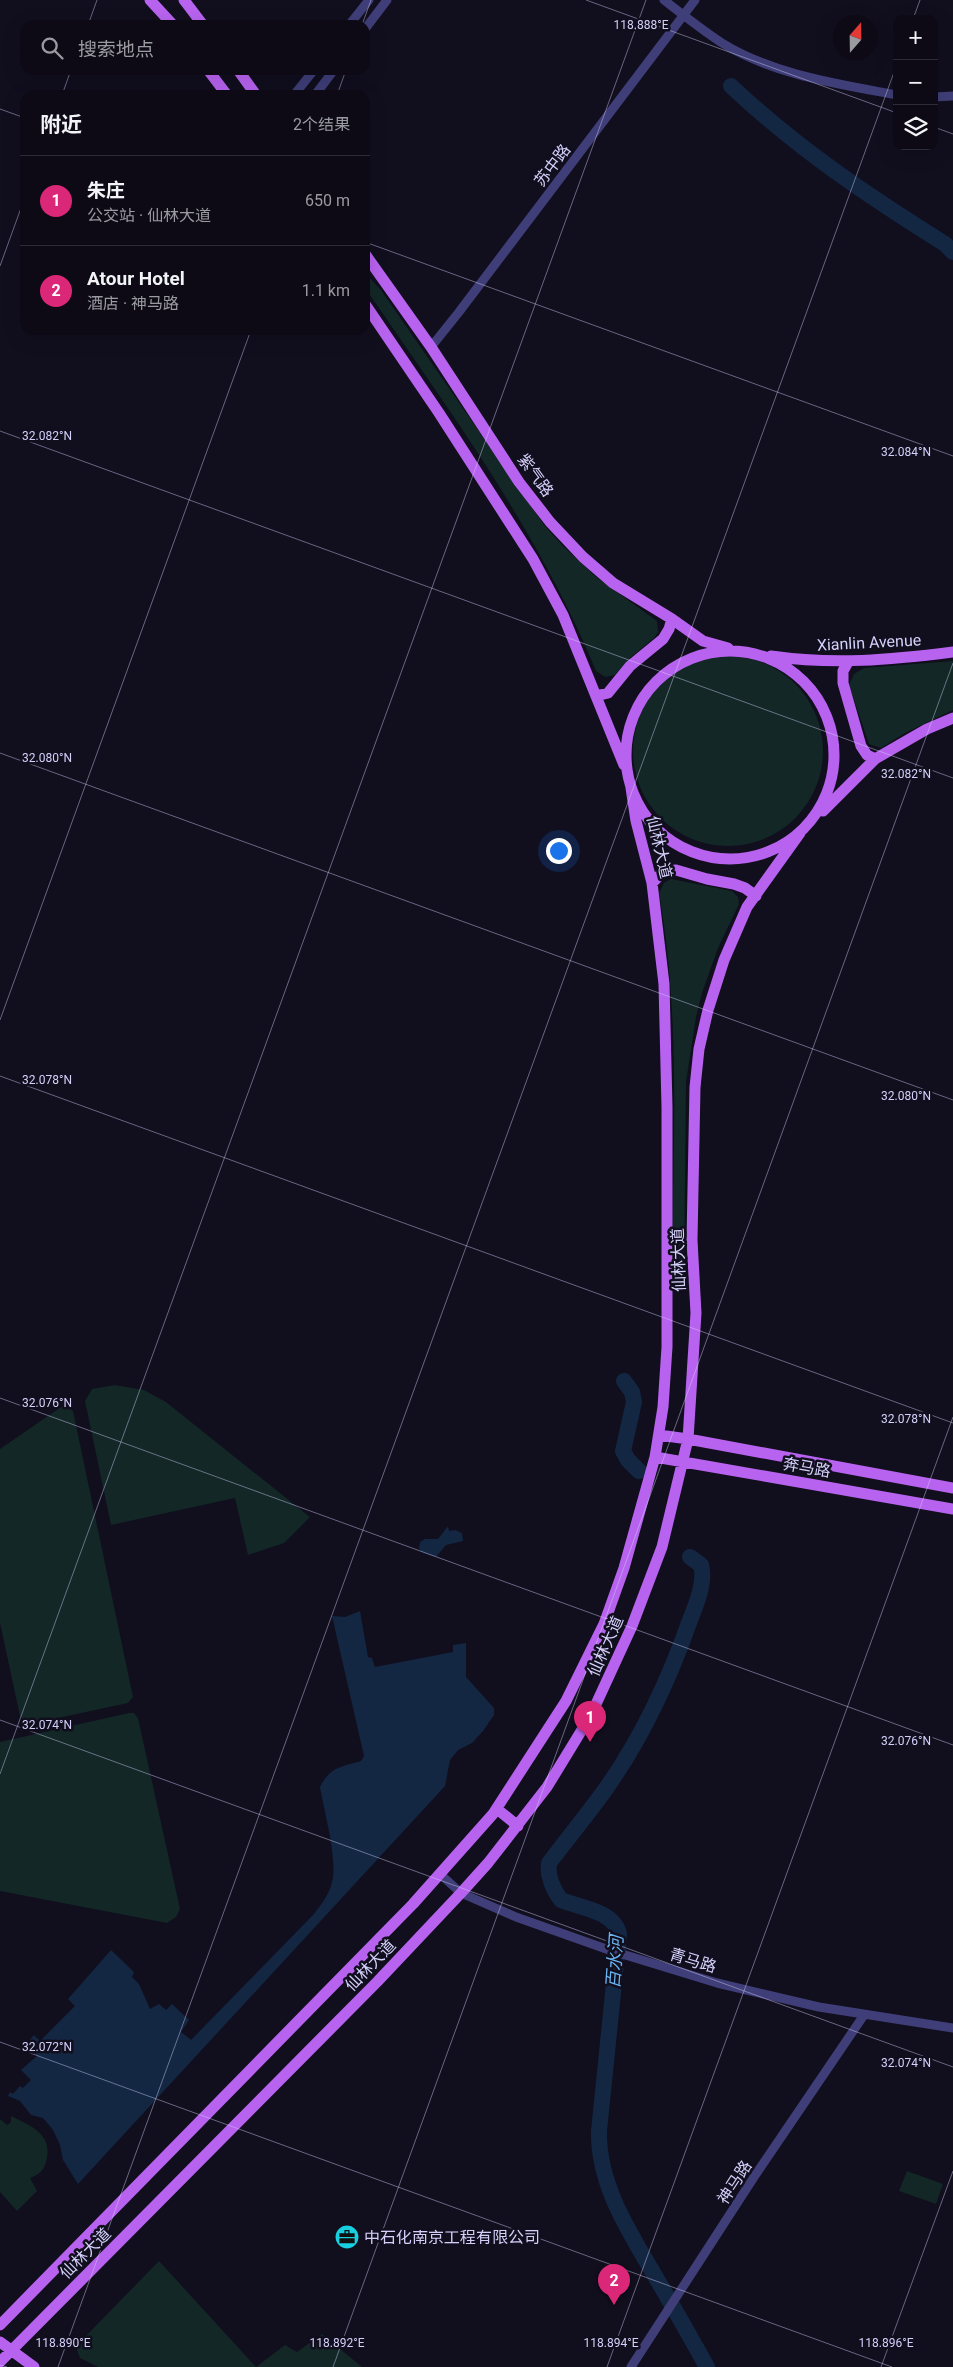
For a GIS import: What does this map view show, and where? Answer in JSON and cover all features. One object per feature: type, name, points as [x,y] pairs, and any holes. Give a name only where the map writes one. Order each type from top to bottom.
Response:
[{"type":"main road","points":[[150,0],[168,20]]},
{"type":"main road","points":[[184,0],[199,20]]},
{"type":"main road","points":[[212,75],[222,90]]},
{"type":"main road","points":[[242,75],[252,90]]},
{"type":"main road","name":"紫气路","points":[[370,261],[431,347],[519,482],[550,522],[583,557],[613,583],[672,619],[703,641],[740,652]]},
{"type":"main road","points":[[370,311],[439,412],[533,559],[563,614],[628,774]]},
{"type":"main road","points":[[596,696],[608,693],[630,666],[663,638],[669,630],[672,619]]},
{"type":"main road","points":[[812,821],[828,793],[834,772],[834,746],[830,723],[816,696],[800,678],[775,661],[757,655],[740,652],[714,652],[684,662],[659,679],[650,688],[631,723],[626,750],[631,788],[641,809],[653,825],[669,839],[698,854],[727,859],[753,857],[772,851],[800,833],[875,759],[927,729],[953,718]]},
{"type":"main road","name":"Xianlin Avenue","points":[[757,655],[811,662],[848,662],[953,652]]},
{"type":"main road","points":[[848,662],[843,671],[843,683],[862,746],[867,755],[875,759]]},
{"type":"main road","name":"仙林大道","points":[[0,2325],[440,1874],[497,1809],[566,1702],[604,1624],[624,1568],[655,1457],[659,1435],[667,1347],[667,1107],[664,984],[652,883],[636,821],[631,788]]},
{"type":"main road","name":"仙林大道","points":[[0,2362],[371,1989],[461,1893],[518,1826],[547,1787],[578,1737],[607,1682],[632,1626],[662,1548],[688,1439],[696,1314],[692,1240],[695,1087],[699,1048],[719,974],[748,907],[800,833]]},
{"type":"main road","points":[[652,883],[663,872],[676,870],[734,884],[745,888],[756,896]]},
{"type":"main road","name":"奔马路","points":[[659,1435],[953,1488]]},
{"type":"main road","name":"奔马路","points":[[655,1457],[953,1509]]},
{"type":"main road","points":[[497,1809],[518,1826]]},
{"type":"main road","points":[[0,2342],[34,2367]]},
{"type":"street","points":[[353,20],[369,0]]},
{"type":"street","points":[[370,22],[387,0]]},
{"type":"street","points":[[664,0],[723,43],[762,62],[807,76],[893,94]]},
{"type":"street","name":"苏中路","points":[[431,347],[695,0]]},
{"type":"street","points":[[298,90],[310,75]]},
{"type":"street","points":[[319,90],[330,75]]},
{"type":"street","points":[[938,97],[953,96]]},
{"type":"street","name":"青马路","points":[[440,1874],[461,1893],[516,1916],[609,1950],[717,1983],[819,2007],[953,2028]]},
{"type":"street","name":"神马路","points":[[631,2367],[759,2170],[864,2015]]},
{"type":"green space","points":[[370,278],[381,290],[544,525],[596,577],[657,621],[658,632],[654,638],[631,657],[615,675],[605,677],[596,671],[548,569],[461,427],[370,295]]},
{"type":"green space","points":[[737,656],[747,657],[773,667],[788,677],[802,691],[812,706],[819,723],[822,732],[822,770],[812,796],[802,811],[788,825],[773,835],[747,845],[719,846],[709,845],[683,835],[668,825],[654,811],[644,796],[634,770],[633,742],[634,732],[644,706],[654,691],[668,677],[683,667],[709,657]]},
{"type":"green space","points":[[953,661],[953,710],[905,733],[881,748],[869,744],[849,685],[854,674],[864,668]]},
{"type":"green space","points":[[671,879],[732,891],[738,897],[739,904],[718,948],[702,993],[696,1017],[686,1082],[684,1272],[678,1276],[672,1272],[673,1034],[666,940],[659,893],[664,883]]},
{"type":"green space","points":[[115,1385],[144,1390],[166,1402],[310,1517],[284,1543],[248,1555],[235,1498],[111,1525],[85,1401],[92,1389]]},
{"type":"green space","points":[[61,1407],[68,1407],[73,1411],[133,1697],[128,1703],[30,1724],[20,1716],[0,1623],[0,1449]]},
{"type":"green space","points":[[134,1713],[138,1718],[180,1909],[176,1917],[167,1923],[0,1891],[0,1742]]},
{"type":"green space","points":[[11,2116],[39,2132],[47,2144],[48,2152],[42,2170],[30,2178],[37,2191],[17,2211],[0,2192],[0,2119],[7,2125],[11,2122]]},
{"type":"green space","points":[[907,2171],[943,2184],[936,2204],[899,2191]]},
{"type":"green space","points":[[159,2261],[256,2367],[98,2367],[80,2358],[77,2350],[79,2343]]},
{"type":"green space","points":[[322,2334],[362,2367],[256,2367],[285,2345],[297,2352]]},
{"type":"water","points":[[448,1526],[449,1531],[455,1530],[462,1533],[463,1541],[446,1545],[436,1557],[421,1552],[419,1548],[420,1542],[425,1539],[438,1539]]},
{"type":"water","points":[[360,1611],[368,1657],[372,1658],[375,1667],[453,1652],[453,1645],[466,1643],[466,1677],[494,1708],[494,1715],[472,1743],[458,1750],[450,1760],[445,1786],[78,2184],[63,2160],[60,2145],[53,2130],[43,2118],[31,2115],[20,2101],[8,2096],[10,2092],[13,2094],[20,2086],[23,2088],[31,2080],[21,2070],[37,2056],[26,2044],[34,2035],[40,2041],[75,2006],[68,1999],[111,1950],[134,1972],[132,1977],[139,1984],[150,2009],[159,2004],[166,2010],[172,2004],[189,2020],[181,2032],[191,2040],[313,1915],[329,1891],[333,1873],[330,1835],[320,1787],[332,1772],[361,1761],[364,1756],[332,1616],[345,1617]]},
{"type":"waterway","points":[[731,86],[808,151],[888,208],[945,244],[953,252]]},
{"type":"waterway","name":"百水河","points":[[624,1381],[632,1392],[634,1402],[623,1451],[628,1460],[639,1471]]},
{"type":"waterway","name":"百水河","points":[[690,1557],[701,1565],[700,1593],[664,1686],[631,1750],[598,1799],[549,1863],[549,1872],[555,1892],[561,1900],[604,1915],[616,1926],[619,1934],[599,2131],[600,2152],[610,2191],[627,2228],[707,2367]]},
{"type":"place","name":"朱庄","points":[[590,1742]]},
{"type":"place","name":"中石化南京工程有限公司","points":[[347,2237]]},
{"type":"place","name":"Atour Hotel","points":[[614,2305]]}]
